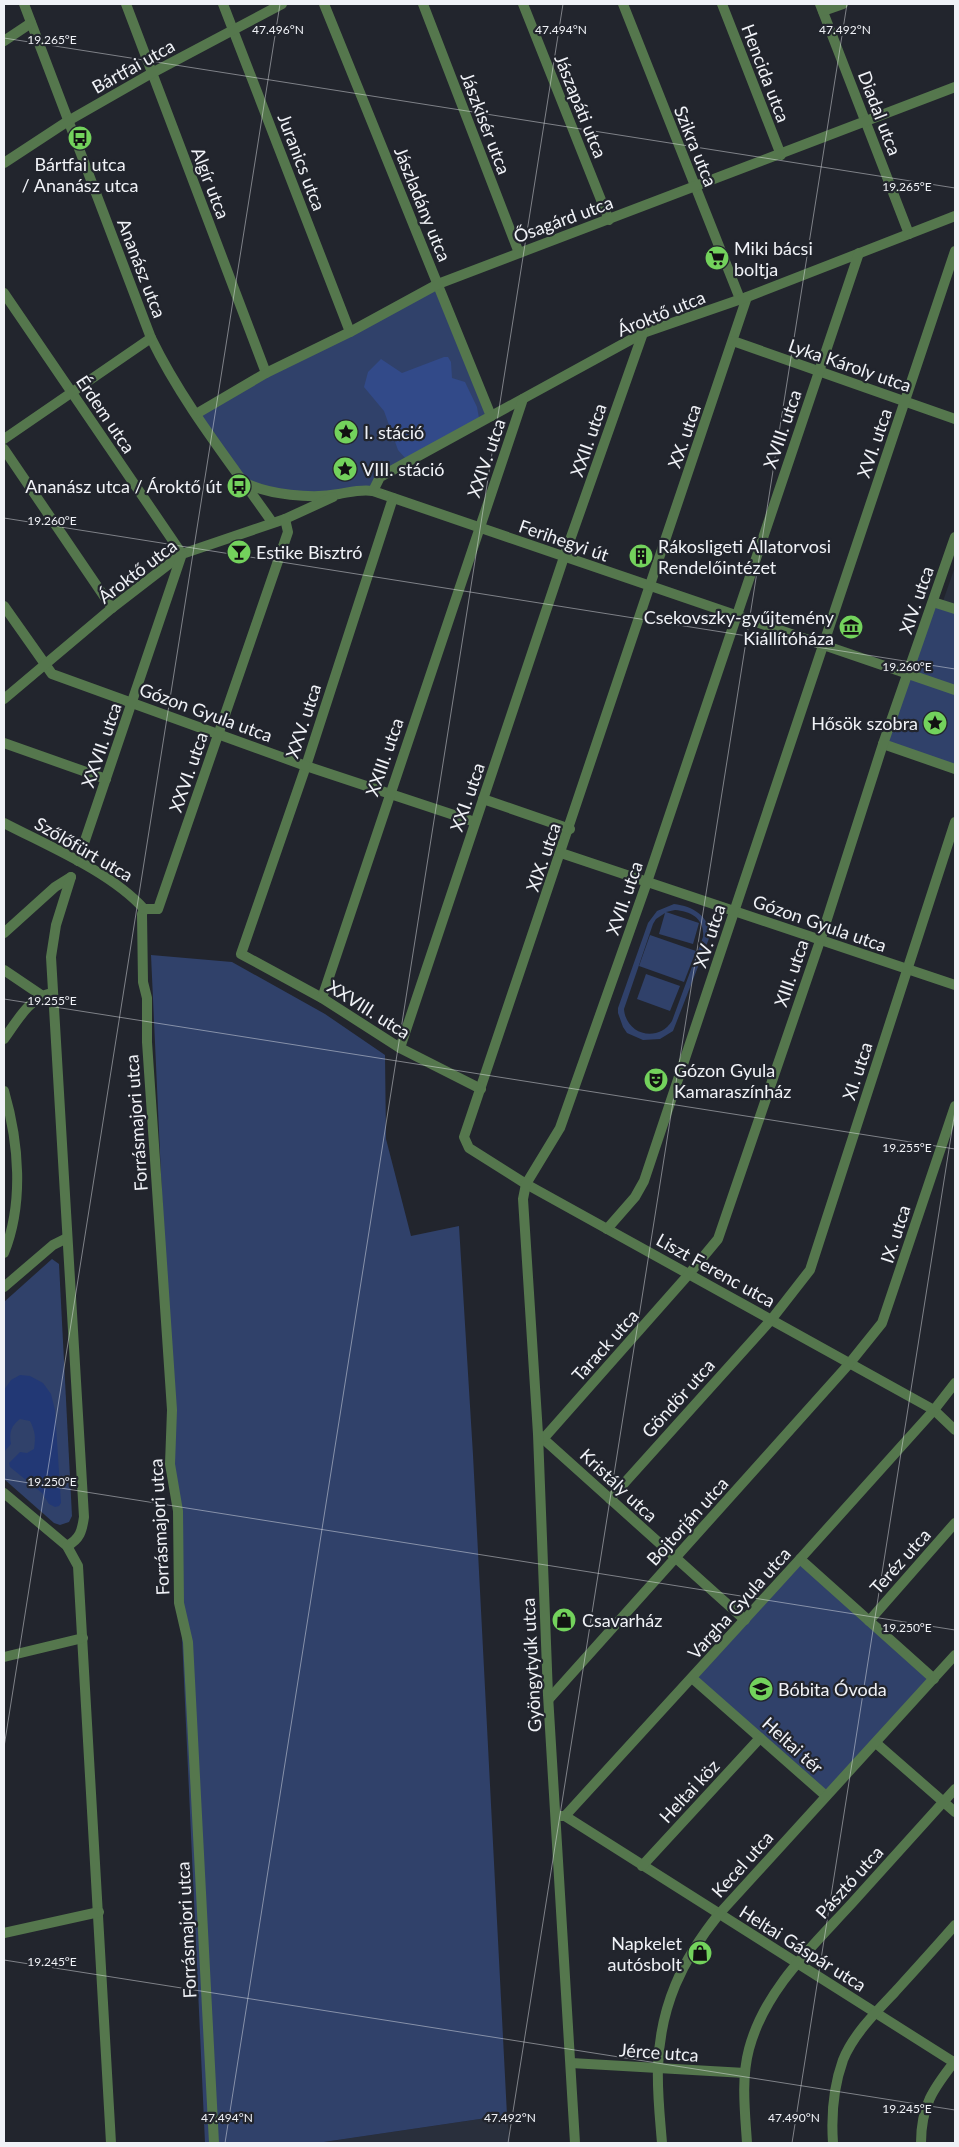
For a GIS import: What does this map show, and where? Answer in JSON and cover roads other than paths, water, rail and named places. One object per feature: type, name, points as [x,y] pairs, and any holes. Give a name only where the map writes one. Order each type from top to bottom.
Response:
[{"type":"street","name":"Ananász utca","points":[[24,4],[151,338],[172,378],[272,522]]},
{"type":"street","name":"Algír utca","points":[[126,4],[266,373]]},
{"type":"street","name":"Juranics utca","points":[[223,4],[350,332]]},
{"type":"street","name":"Bártfai utca","points":[[4,163],[68,121],[152,73],[282,4]]},
{"type":"street","name":"Jászladány utca","points":[[324,4],[491,416]]},
{"type":"street","name":"Jászkisér utca","points":[[423,4],[519,253]]},
{"type":"street","name":"Jászapáti utca","points":[[523,4],[609,220]]},
{"type":"street","name":"Szikra utca","points":[[623,4],[694,185],[744,298]]},
{"type":"street","name":"Hencida utca","points":[[722,4],[781,155]]},
{"type":"street","points":[[822,8],[843,4]]},
{"type":"street","name":"Diadal utca","points":[[822,8],[910,234]]},
{"type":"street","points":[[4,41],[31,23]]},
{"type":"street","name":"Ősagárd utca","points":[[196,414],[266,373],[350,332],[438,284],[609,220],[694,185],[781,155],[955,87]]},
{"type":"street","name":"Ároktő utca","points":[[373,491],[380,477],[643,333],[744,298],[955,216]]},
{"type":"street","name":"XVI. utca","points":[[824,645],[955,251]]},
{"type":"street","name":"XVIII. utca","points":[[736,616],[859,253]]},
{"type":"street","name":"Érdem utca","points":[[4,293],[182,554]]},
{"type":"street","name":"XX. utca","points":[[650,586],[733,341],[744,298]]},
{"type":"street","name":"XXII. utca","points":[[564,557],[643,333]]},
{"type":"street","points":[[4,439],[151,338]]},
{"type":"street","name":"Lyka Károly utca","points":[[733,341],[955,419]]},
{"type":"street","name":"XXIV. utca","points":[[479,527],[523,399]]},
{"type":"street","points":[[4,449],[112,608]]},
{"type":"street","name":"Ferihegyi út","points":[[244,482],[263,491],[314,495],[338,494],[364,489],[373,491],[955,690]]},
{"type":"street","name":"Ároktő utca","points":[[4,699],[112,608],[182,554],[285,519],[338,494]]},
{"type":"street","name":"XXV. utca","points":[[241,954],[306,766],[393,498]]},
{"type":"street","name":"XXVI. utca","points":[[144,909],[158,909],[288,532],[285,519]]},
{"type":"street","name":"XXIII. utca","points":[[322,998],[479,527]]},
{"type":"street","name":"XIV. utca","points":[[908,674],[955,537]]},
{"type":"street","name":"XXVII. utca","points":[[78,861],[182,554]]},
{"type":"street","name":"XXI. utca","points":[[400,1048],[564,557]]},
{"type":"street","name":"XIX. utca","points":[[464,1137],[570,829],[650,586]]},
{"type":"street","points":[[933,602],[955,609]]},
{"type":"street","points":[[4,606],[44,665]]},
{"type":"street","name":"XVII. utca","points":[[526,1184],[560,1128],[647,882],[736,616]]},
{"type":"street","name":"XV. utca","points":[[607,1229],[635,1197],[644,1181],[824,645]]},
{"type":"street","name":"Gózon Gyula utca","points":[[44,665],[52,674],[306,766],[390,792],[475,822]]},
{"type":"street","name":"XIII. utca","points":[[689,1274],[718,1239],[820,941],[883,744],[908,674]]},
{"type":"street","points":[[4,742],[106,779]]},
{"type":"street","points":[[883,744],[955,769]]},
{"type":"street","points":[[483,799],[570,829]]},
{"type":"street","name":"XI. utca","points":[[771,1320],[810,1270],[955,822]]},
{"type":"street","name":"Szőlőfürt utca","points":[[4,823],[78,861],[131,894],[144,909]]},
{"type":"street","name":"Gózon Gyula utca","points":[[561,853],[955,985]]},
{"type":"street","points":[[4,933],[55,887],[72,877],[56,925],[51,957],[84,1517],[82,1531],[76,1541],[67,1546]]},
{"type":"street","name":"Forrásmajori utca","points":[[144,909],[142,914],[143,982],[147,998],[147,1042],[172,1410],[170,1464],[178,1512],[180,1603],[188,1642],[214,2143]]},
{"type":"street","name":"XXVIII. utca","points":[[241,954],[322,998],[400,1048],[481,1089]]},
{"type":"street","points":[[4,970],[41,995]]},
{"type":"street","points":[[4,1039],[24,1011],[41,995],[52,993]]},
{"type":"street","points":[[4,1091],[14,1138],[17,1185],[13,1227],[4,1254]]},
{"type":"street","name":"IX. utca","points":[[850,1364],[882,1323],[955,1106]]},
{"type":"street","name":"Liszt Ferenc utca","points":[[464,1137],[469,1148],[526,1184],[934,1410],[955,1430]]},
{"type":"street","name":"Gyöngytyúk utca","points":[[526,1184],[523,1199],[541,1436],[549,1699],[561,1816],[575,2143]]},
{"type":"street","points":[[4,1287],[53,1245],[67,1238]]},
{"type":"street","name":"Tarack utca","points":[[541,1436],[689,1274]]},
{"type":"street","name":"Göndör utca","points":[[610,1499],[771,1320]]},
{"type":"street","name":"Bojtorján utca","points":[[549,1699],[850,1364]]},
{"type":"street","name":"Vargha Gyula utca","points":[[561,1816],[745,1620],[934,1410],[955,1383]]},
{"type":"street","name":"Kristály utca","points":[[541,1436],[745,1620]]},
{"type":"street","points":[[4,1493],[67,1546],[78,1566],[111,2143]]},
{"type":"street","name":"Teréz utca","points":[[869,1620],[955,1523]]},
{"type":"street","points":[[800,1559],[934,1679]]},
{"type":"street","points":[[4,1657],[83,1638]]},
{"type":"street","name":"Kecel utca","points":[[662,2143],[658,2068],[660,2038],[667,2008],[681,1970],[697,1941],[719,1914],[955,1655]]},
{"type":"street","name":"Heltai tér","points":[[692,1678],[826,1796]]},
{"type":"street","name":"Heltai köz","points":[[642,1866],[760,1738]]},
{"type":"street","points":[[876,1743],[955,1812]]},
{"type":"street","name":"Pásztó utca","points":[[747,2143],[745,2073],[756,2027],[772,1995],[798,1963],[955,1789]]},
{"type":"street","name":"Heltai Gáspár utca","points":[[561,1816],[955,2062]]},
{"type":"street","points":[[4,1933],[99,1912]]},
{"type":"street","points":[[833,2143],[832,2110],[836,2083],[841,2066],[855,2038],[875,2013],[955,1925]]},
{"type":"street","points":[[920,2143],[923,2114],[931,2094],[955,2062]]},
{"type":"street","name":"Jérce utca","points":[[571,2063],[745,2073]]},
{"type":"place","name":"Bártfai utca / Ananász utca","points":[[80,138]]},
{"type":"place","name":"Miki bácsi boltja","points":[[717,258]]},
{"type":"place","name":"I. stáció","points":[[346,432]]},
{"type":"place","name":"VIII. stáció","points":[[345,469]]},
{"type":"place","name":"Ananász utca / Ároktő út","points":[[239,486]]},
{"type":"place","name":"Estike Bisztró","points":[[239,552]]},
{"type":"place","name":"Rákosligeti Állatorvosi Rendelőintézet","points":[[641,556]]},
{"type":"place","name":"Csekovszky-gyűjtemény Kiállítóháza","points":[[851,627]]},
{"type":"place","name":"Hősök szobra","points":[[935,723]]},
{"type":"place","name":"Gózon Gyula Kamaraszínház","points":[[656,1080]]},
{"type":"place","name":"Csavarház","points":[[564,1620]]},
{"type":"place","name":"Bóbita Óvoda","points":[[761,1689]]},
{"type":"place","name":"Napkelet autósbolt","points":[[700,1953]]}]
